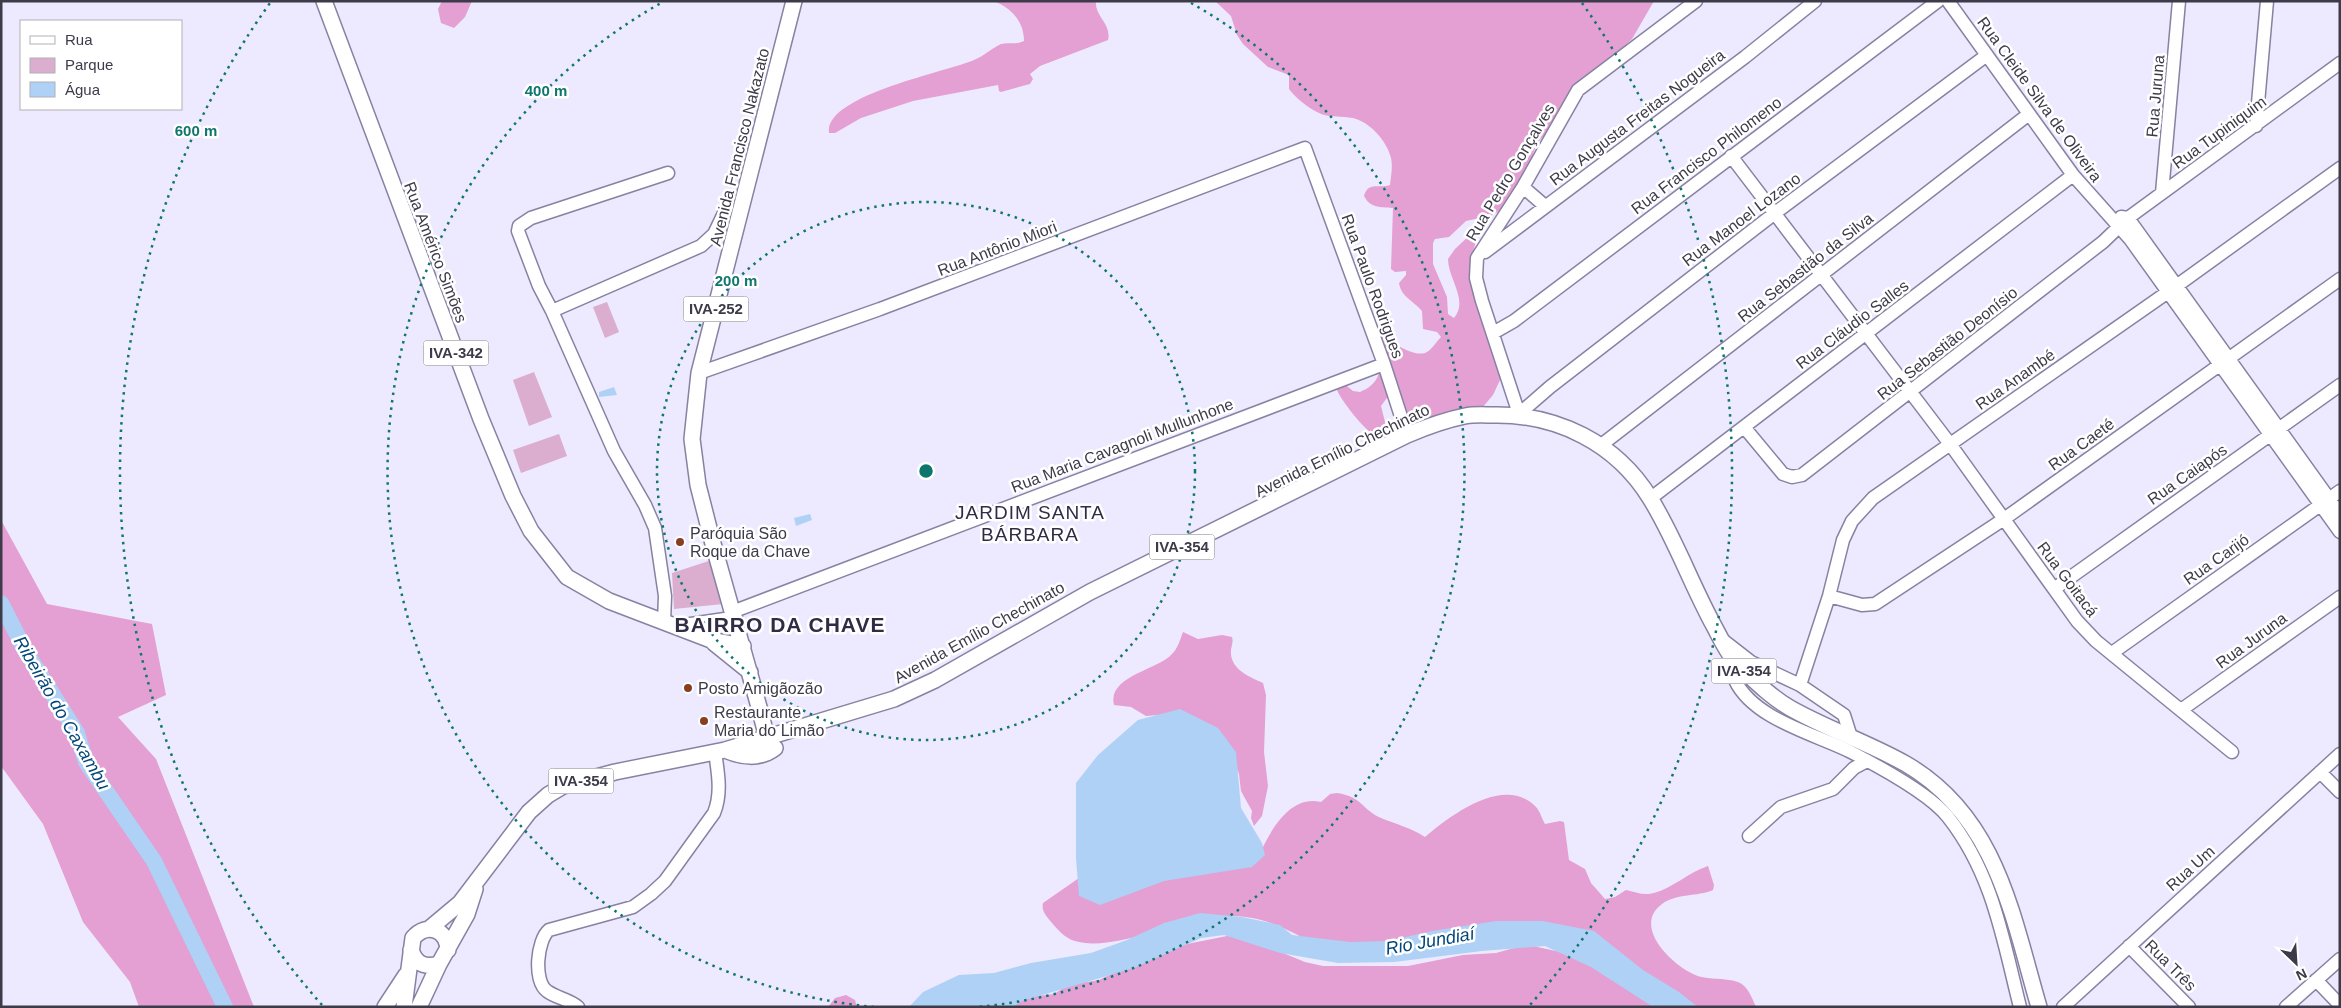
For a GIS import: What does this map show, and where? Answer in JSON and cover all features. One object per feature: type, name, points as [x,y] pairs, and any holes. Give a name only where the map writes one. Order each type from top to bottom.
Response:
[{"type":"main road","name":"Rua Américo Simões","points":[[324,1],[481,419],[513,496],[531,531],[567,577],[618,606],[680,627],[711,640],[743,646]]},
{"type":"main road","name":"Avenida Francisco Nakazato","points":[[767,753],[767,738],[697,476],[692,439],[699,373],[794,1]]},
{"type":"main road","name":"Avenida Emílio Chechinato","points":[[430,929],[460,903],[511,832],[529,812],[563,786],[615,772],[720,751],[894,699],[935,680],[1074,600],[1407,435],[1438,422],[1468,415],[1519,414],[1549,421],[1576,432],[1600,446],[1632,472],[1650,498],[1721,639],[1736,662],[1761,688],[1790,708],[1907,765],[1941,790],[1962,812],[1983,841],[2001,877],[2014,914],[2040,1007]]},
{"type":"main road","name":"Rua Maria Cavagnoli Mullunhone","points":[[680,627],[733,616]]},
{"type":"main road","points":[[711,640],[750,672]]},
{"type":"main road","points":[[720,751],[745,756],[767,753],[792,731]]},
{"type":"main road","name":"Avenida Emílio Chechinato","points":[[448,950],[466,914],[478,880]]},
{"type":"main road","points":[[430,929],[441,933],[448,943],[448,950],[411,1004],[408,972],[413,938],[418,933],[430,929]]},
{"type":"main road","points":[[411,950],[414,959],[421,965],[439,964]]},
{"type":"main road","points":[[385,1007],[408,972]]},
{"type":"street","name":"Rua Pedro Gonçalves","points":[[1519,414],[1476,278],[1477,258],[1523,186],[1578,90],[1696,1]]},
{"type":"street","name":"Rua Augusta Freitas Nogueira","points":[[1477,258],[1745,57],[1815,1]]},
{"type":"street","name":"Rua Francisco Philomeno","points":[[1493,333],[1514,322],[1938,1]]},
{"type":"street","name":"Rua Cleide Silva de Oliveira","points":[[1948,1],[2073,175],[2173,288]]},
{"type":"street","name":"Rua Juruna","points":[[2162,193],[2179,1]]},
{"type":"street","points":[[2256,126],[2267,1]]},
{"type":"street","name":"Rua Manoel Lozano","points":[[1519,414],[1550,387],[1775,213],[1987,55]]},
{"type":"street","name":"Rua Tupiniquim","points":[[2118,228],[2128,218],[2340,63]]},
{"type":"street","name":"Rua Sebastião da Silva","points":[[1600,446],[2029,114]]},
{"type":"street","name":"Rua Antônio Miori","points":[[699,373],[880,309],[1305,148]]},
{"type":"street","name":"Rua Paulo Rodrigues","points":[[1305,148],[1384,364],[1407,435]]},
{"type":"street","name":"Rua Goitacá","points":[[1731,156],[1950,444],[2077,621],[2112,653],[2232,752]]},
{"type":"street","name":"Rua Anambé","points":[[1800,685],[1829,596],[1843,540],[1852,521],[1873,498],[2173,288],[2340,168]]},
{"type":"street","points":[[664,622],[665,596],[655,528],[645,505],[614,451],[539,286],[518,231],[519,226],[530,218],[668,173]]},
{"type":"street","name":"Rua Cláudio Salles","points":[[1650,498],[2073,175]]},
{"type":"street","points":[[1523,186],[1545,206]]},
{"type":"street","points":[[552,311],[701,246],[714,234],[727,207]]},
{"type":"street","points":[[2109,214],[2128,218],[2173,288],[2324,502],[2340,532]]},
{"type":"street","name":"Rua Sebastião Deonísio","points":[[1744,427],[1783,474],[1792,477],[1802,475],[1910,393],[2103,242],[2118,228]]},
{"type":"street","name":"Rua Caeté","points":[[1829,596],[1862,606],[1875,604],[2004,519],[2340,278]]},
{"type":"street","name":"Rua Maria Cavagnoli Mullunhone","points":[[733,616],[1384,364]]},
{"type":"street","name":"Rua Caiapós","points":[[2054,589],[2340,385]]},
{"type":"street","name":"Rua Carijó","points":[[2112,653],[2340,491]]},
{"type":"street","points":[[2324,502],[2340,514]]},
{"type":"street","name":"Rua Juruna","points":[[2181,710],[2340,596]]},
{"type":"street","points":[[1721,639],[1751,662],[1800,685],[1844,715],[1850,737]]},
{"type":"street","points":[[1744,670],[1735,680],[1739,689],[1752,702],[1780,720],[1867,761],[1927,798],[1948,817],[1985,880],[1995,904],[2020,1007]]},
{"type":"street","points":[[578,1007],[551,994],[542,987],[538,954],[541,940],[549,930],[633,906],[651,894],[665,881],[714,813],[718,802],[720,751]]},
{"type":"street","name":"Rua Um","points":[[2062,1007],[2340,754]]},
{"type":"street","points":[[1749,836],[1781,807],[1833,789],[1854,768],[1867,761]]},
{"type":"street","points":[[2320,772],[2340,792]]},
{"type":"street","name":"Rua Três","points":[[2129,946],[2189,1007]]},
{"type":"street","points":[[2286,1007],[2340,959]]},
{"type":"street","points":[[2316,980],[2340,1005]]},
{"type":"green space","points":[[607,302],[619,332],[605,338],[593,307]]},
{"type":"green space","points":[[534,372],[552,417],[529,426],[513,380]]},
{"type":"green space","points":[[559,434],[567,456],[521,473],[513,450]]},
{"type":"green space","points":[[715,559],[723,604],[674,609],[672,573]]},
{"type":"shaded area","points":[[442,1],[472,1],[465,17],[454,28],[441,23],[438,9]]},
{"type":"shaded area","points":[[994,1],[1096,1],[1098,11],[1108,29],[1108,40],[1040,66],[1030,74],[1033,79],[1030,84],[1001,92],[998,85],[913,101],[861,118],[835,133],[829,133],[833,119],[846,107],[866,96],[915,78],[974,60],[1001,44],[1024,41],[1019,21],[1006,7]]},
{"type":"shaded area","points":[[1215,1],[1654,1],[1632,39],[1588,80],[1556,124],[1537,143],[1525,176],[1499,211],[1493,215],[1466,221],[1449,237],[1435,239],[1433,243],[1433,264],[1447,297],[1448,314],[1454,318],[1458,311],[1459,297],[1448,259],[1455,249],[1471,234],[1474,233],[1477,236],[1472,257],[1503,356],[1500,380],[1493,395],[1482,408],[1437,418],[1420,418],[1409,414],[1396,399],[1389,395],[1381,406],[1387,430],[1383,435],[1376,437],[1359,421],[1343,400],[1336,388],[1342,382],[1353,391],[1360,392],[1368,388],[1378,376],[1381,361],[1379,336],[1381,333],[1402,348],[1422,354],[1429,351],[1441,337],[1437,332],[1423,329],[1422,311],[1402,292],[1399,283],[1406,275],[1406,271],[1395,272],[1391,269],[1393,208],[1372,205],[1364,196],[1371,187],[1390,185],[1391,158],[1382,139],[1366,124],[1353,118],[1323,115],[1299,99],[1289,89],[1289,75],[1268,67],[1243,44],[1237,35],[1231,16]]},
{"type":"shaded area","points":[[1,520],[47,604],[152,624],[166,695],[118,717],[156,759],[254,1007],[139,1007],[130,982],[83,922],[43,824],[1,766]]},
{"type":"shaded area","points":[[1183,632],[1198,639],[1222,635],[1232,637],[1232,660],[1238,669],[1263,683],[1266,695],[1264,752],[1268,786],[1262,816],[1254,826],[1251,818],[1252,811],[1241,791],[1239,774],[1233,757],[1180,713],[1146,716],[1131,707],[1114,705],[1114,695],[1118,687],[1126,680],[1165,660],[1177,647]]},
{"type":"shaded area","points":[[1337,793],[1352,797],[1375,815],[1425,837],[1448,819],[1493,796],[1509,795],[1523,798],[1536,807],[1545,824],[1564,822],[1569,860],[1585,869],[1591,883],[1605,899],[1615,897],[1626,890],[1643,894],[1661,891],[1708,866],[1714,885],[1713,890],[1674,898],[1662,904],[1654,913],[1651,923],[1653,933],[1658,944],[1684,969],[1704,978],[1738,982],[1747,989],[1756,1007],[1694,1007],[1605,944],[1320,948],[1276,925],[1241,916],[1210,918],[1129,939],[1091,943],[1075,941],[1065,936],[1046,916],[1043,903],[1079,878],[1257,860],[1273,829],[1289,810],[1309,801],[1321,802],[1330,794]]},
{"type":"shaded area","points":[[1227,936],[1244,937],[1305,962],[1323,966],[1408,966],[1463,955],[1496,953],[1521,946],[1533,946],[1565,953],[1590,963],[1663,1007],[995,1007],[1029,997],[1054,994],[1068,985],[1099,980],[1182,945]]},
{"type":"shaded area","points":[[846,995],[855,1000],[857,1007],[828,1007],[835,998]]},
{"type":"water","points":[[614,387],[617,395],[599,397],[599,392]]},
{"type":"water","points":[[810,514],[812,520],[796,526],[794,518]]},
{"type":"water","points":[[1180,709],[1218,728],[1236,752],[1241,808],[1262,843],[1265,855],[1252,867],[1164,881],[1100,905],[1079,896],[1076,858],[1076,783],[1098,755],[1138,720]]},
{"type":"water","name":"Rio Jundiaí","points":[[1200,913],[1242,917],[1280,925],[1292,935],[1350,942],[1388,941],[1432,931],[1496,921],[1543,921],[1594,931],[1643,970],[1679,992],[1698,1007],[1653,1007],[1591,967],[1545,946],[1482,951],[1394,962],[1338,963],[1280,953],[1224,935],[1201,938],[1134,968],[1022,1001],[1013,1007],[909,1007],[923,992],[959,975],[994,973],[1031,963],[1091,953],[1127,940],[1164,923]]},
{"type":"waterway","name":"Ribeirão do Caxambu","points":[[1,603],[26,652],[77,733],[86,762],[154,861],[225,1007]]},
{"type":"place","name":"Paróquia São Roque da Chave","points":[[680,542]]},
{"type":"place","name":"Posto Amigãozão","points":[[688,688]]},
{"type":"place","name":"Restaurante Maria do Limão","points":[[704,721]]},
{"type":"district","name":"JARDIM SANTA BÁRBARA","points":[[1030,523]]},
{"type":"district","name":"BAIRRO DA CHAVE","points":[[780,625]]}]
